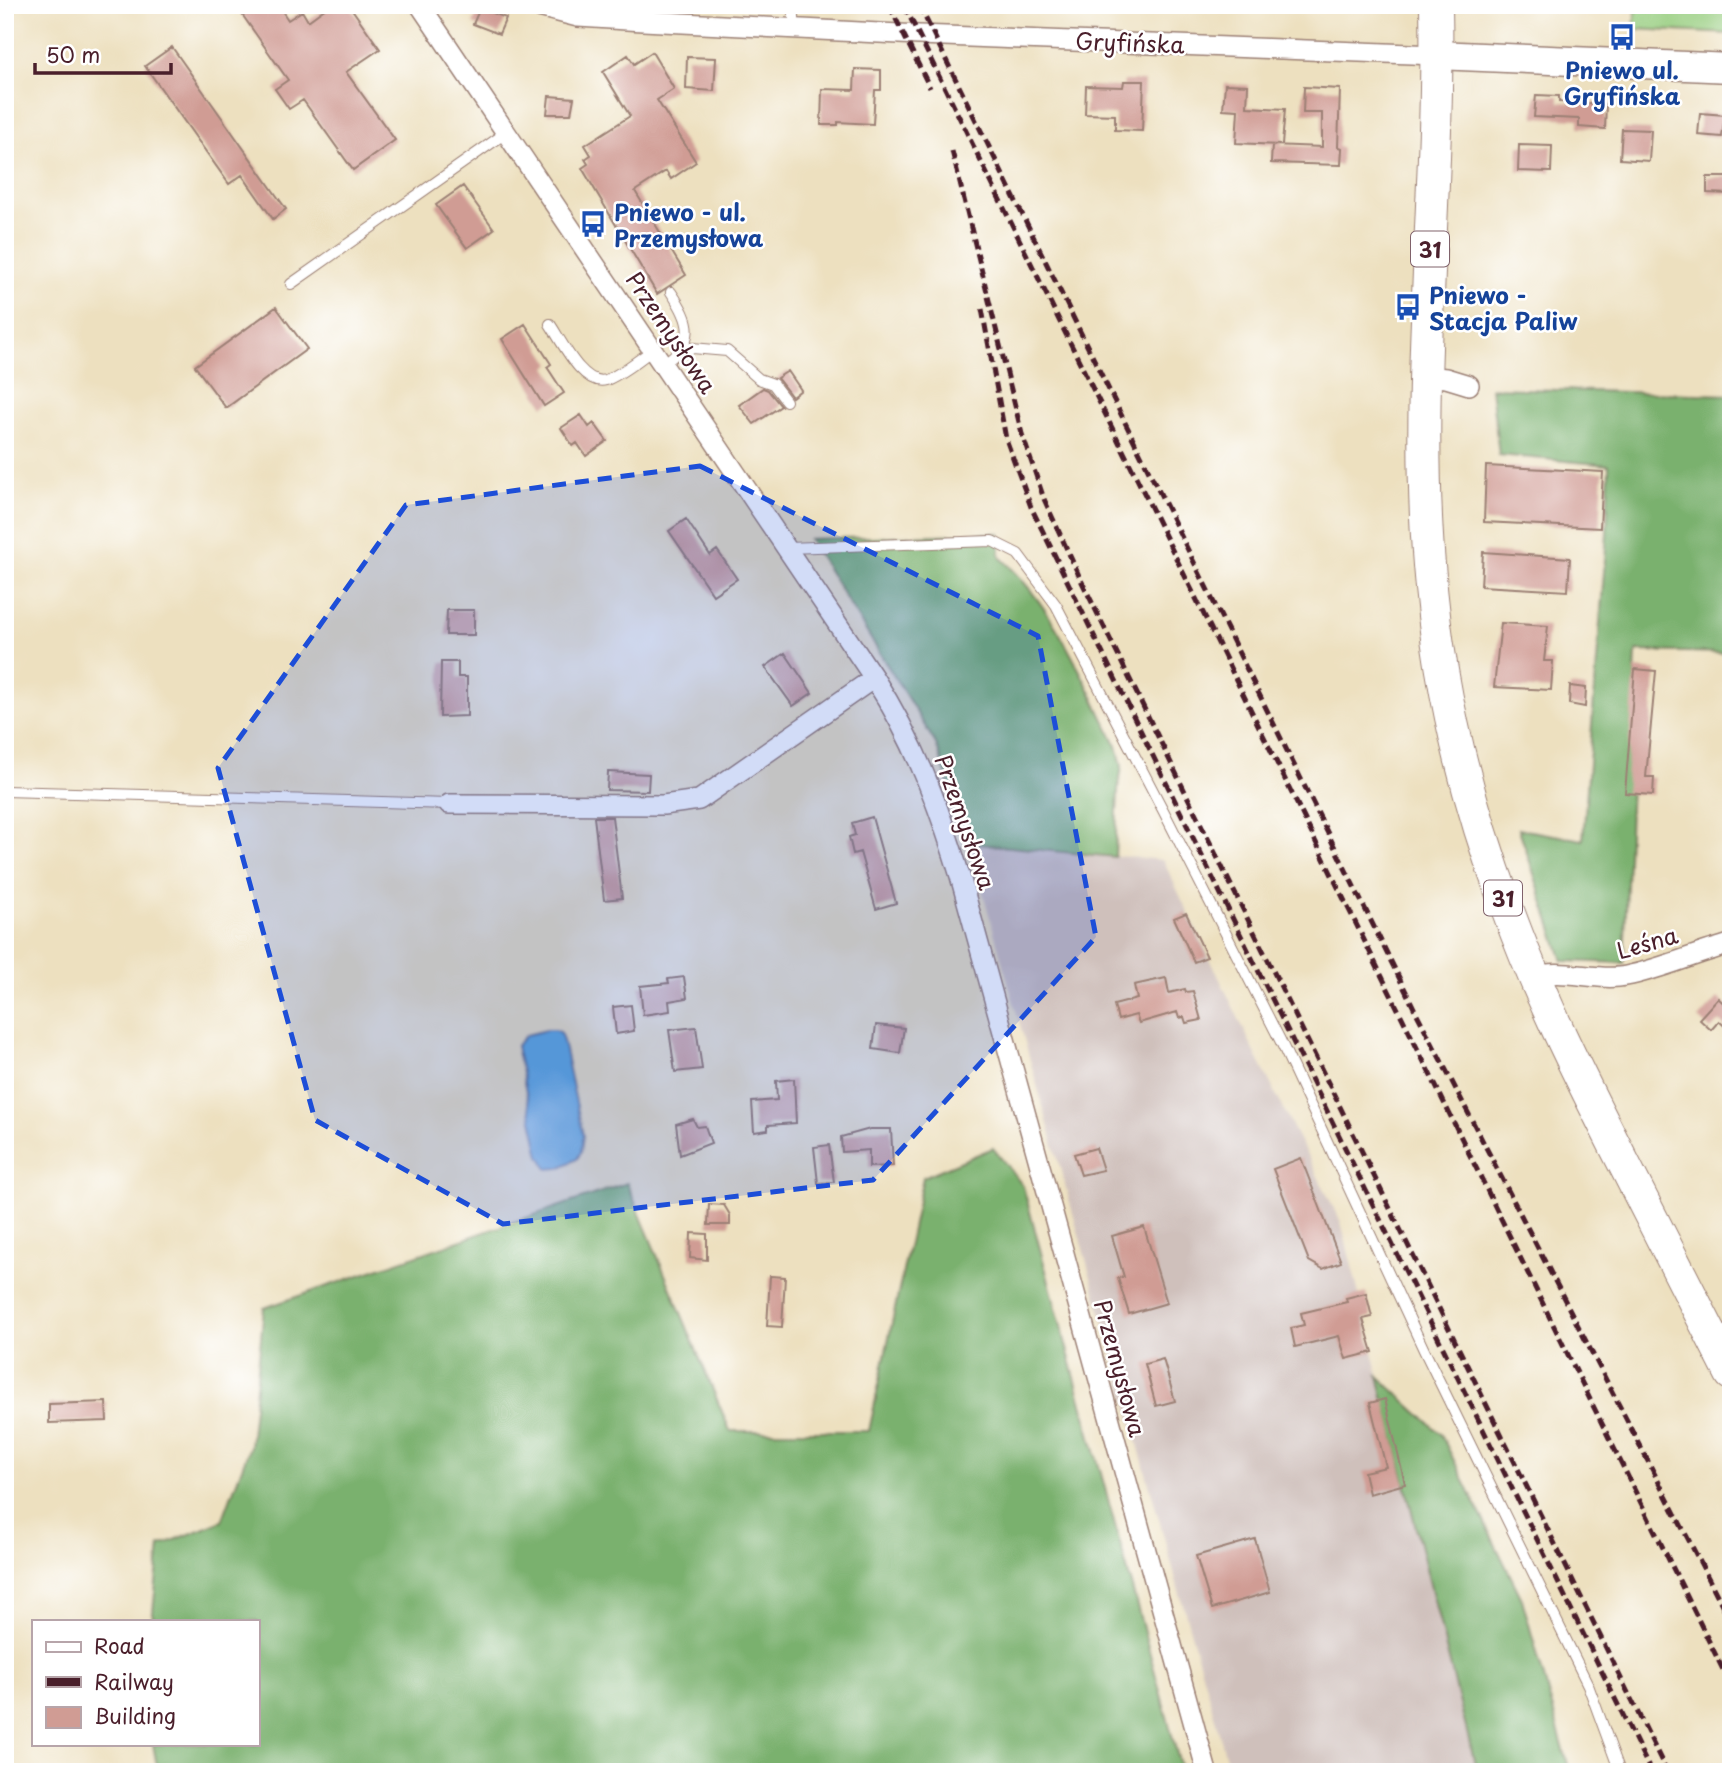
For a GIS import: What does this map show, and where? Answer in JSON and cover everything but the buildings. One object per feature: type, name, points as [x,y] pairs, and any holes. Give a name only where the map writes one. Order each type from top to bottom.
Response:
[{"type":"main road","name":"31","points":[[1436,5],[1437,55],[1425,376],[1425,502],[1429,568],[1442,665],[1467,782],[1507,909],[1571,1060],[1731,1374]]},
{"type":"main road","name":"Gryfińska","points":[[1437,55],[1731,68]]},
{"type":"street","name":"Gryfińska","points":[[531,5],[578,17],[794,29],[1437,55]]},
{"type":"street","name":"Przemysłowa","points":[[430,10],[507,132],[665,356],[787,548],[874,678],[909,737],[923,767],[954,855],[1208,1772]]},
{"type":"street","points":[[1425,376],[1469,385]]},
{"type":"street","points":[[449,804],[663,806],[699,800],[874,678]]},
{"type":"street","name":"Leśna","points":[[1534,977],[1547,974],[1601,978],[1626,976],[1731,944]]},
{"type":"lane","points":[[794,5],[794,29]]},
{"type":"lane","points":[[291,284],[507,132]]},
{"type":"lane","points":[[665,356],[688,336],[687,324],[671,292]]},
{"type":"lane","points":[[550,324],[580,369],[596,380],[607,380],[692,348],[727,351],[759,379],[775,386],[786,401]]},
{"type":"lane","points":[[787,548],[992,541],[1018,554],[1056,605],[1281,1042],[1424,1350],[1588,1685],[1620,1772]]},
{"type":"lane","points":[[5,791],[449,804]]},
{"type":"highlighted area","points":[[700,466],[1038,636],[1096,937],[873,1180],[503,1224],[315,1120],[218,768],[406,505]]},
{"type":"shaded area","points":[[969,843],[1163,860],[1257,1057],[1341,1222],[1477,1772],[1230,1772]]},
{"type":"green space","points":[[1636,5],[1731,5],[1731,34],[1634,29]]},
{"type":"green space","points":[[1491,388],[1731,395],[1731,653],[1636,651],[1624,963],[1563,961],[1519,829],[1583,840],[1607,533],[1609,465],[1499,455]]},
{"type":"green space","points":[[999,533],[1000,557],[1037,598],[1067,646],[1117,746],[1122,766],[1118,790],[1115,857],[969,843],[936,744],[809,539]]},
{"type":"green space","points":[[993,1148],[1023,1186],[1182,1772],[158,1772],[153,1746],[259,1746],[259,1620],[152,1620],[160,1546],[222,1521],[250,1446],[264,1308],[627,1183],[730,1431],[869,1431],[923,1177]]},
{"type":"green space","points":[[1378,1376],[1441,1434],[1522,1599],[1570,1772],[1477,1772]]},
{"type":"water","points":[[546,1030],[560,1032],[583,1135],[581,1152],[577,1159],[559,1168],[548,1169],[540,1156],[516,1046],[526,1035]]},
{"type":"railway","points":[[889,5],[930,88]]},
{"type":"railway","points":[[904,5],[1731,1686]]},
{"type":"railway","points":[[919,5],[1414,1008],[1731,1622]]},
{"type":"railway","points":[[952,151],[1022,434],[1044,499],[1081,580],[1667,1772]]},
{"type":"railway","points":[[982,309],[1006,439],[1031,507],[1651,1772]]},
{"type":"place","name":"Pniewo ul. Gryfińska","points":[[1622,37]]},
{"type":"place","name":"Pniewo - ul. Przemysłowa","points":[[593,224]]},
{"type":"place","name":"Pniewo - Stacja Paliw","points":[[1408,307]]}]
